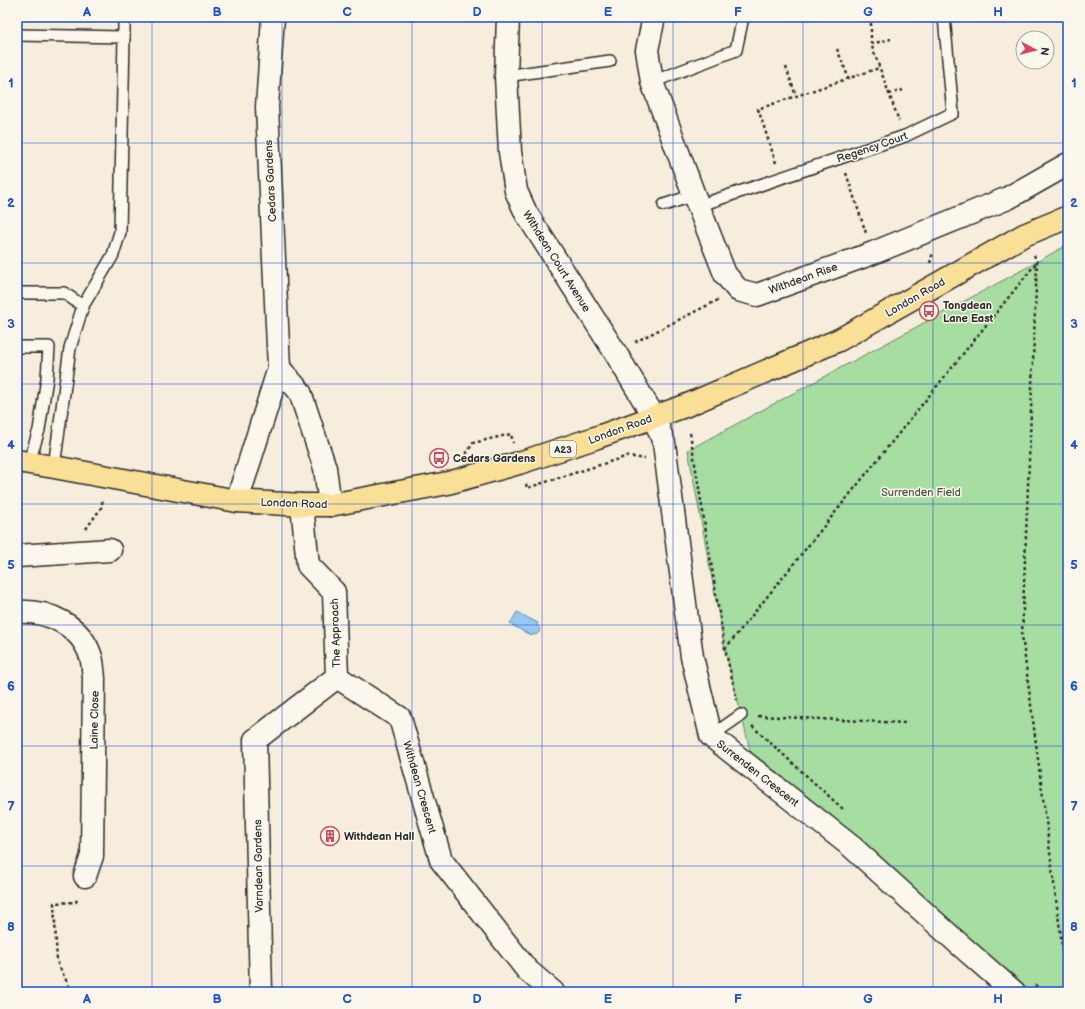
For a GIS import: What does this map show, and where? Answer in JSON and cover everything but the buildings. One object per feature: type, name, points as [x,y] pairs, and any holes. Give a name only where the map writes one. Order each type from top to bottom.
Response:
[{"type":"highway","name":"London Road","points":[[23,462],[237,501],[302,505],[330,505],[448,483],[557,450],[685,406],[839,340],[1024,235],[1068,217]]},
{"type":"street","name":"Cedars Gardens","points":[[237,501],[271,399],[279,368],[267,107],[273,17]]},
{"type":"street","name":"Withdean Court Avenue","points":[[508,17],[506,76],[510,152],[516,191],[526,213],[615,352],[654,417]]},
{"type":"street","points":[[654,17],[647,50],[652,82],[725,274],[738,290]]},
{"type":"street","name":"Withdean Rise","points":[[738,290],[758,295],[873,253],[940,227],[1008,198],[1068,164]]},
{"type":"street","points":[[279,368],[300,392],[325,468],[330,505]]},
{"type":"street","name":"Surrenden Crescent","points":[[654,417],[664,443],[692,657],[711,736],[852,847],[958,944],[1022,987]]},
{"type":"street","name":"The Approach","points":[[302,505],[308,565],[334,592],[337,677]]},
{"type":"street","points":[[17,556],[110,550]]},
{"type":"street","name":"Laine Close","points":[[17,612],[27,611],[50,615],[70,627],[83,640],[91,657],[94,678],[92,856],[85,876]]},
{"type":"street","name":"Varndean Gardens","points":[[260,992],[255,740],[337,677]]},
{"type":"street","name":"Withdean Crescent","points":[[337,677],[400,718],[441,860],[527,970],[554,992]]},
{"type":"lane","points":[[54,467],[70,348],[83,306],[113,255],[120,232],[124,17]]},
{"type":"lane","points":[[652,82],[736,50],[745,17]]},
{"type":"lane","name":"Regency Court","points":[[664,205],[696,201],[841,158],[904,136],[953,113],[944,17]]},
{"type":"lane","points":[[17,35],[124,37]]},
{"type":"lane","points":[[506,76],[610,61]]},
{"type":"lane","points":[[17,293],[64,293],[83,306]]},
{"type":"lane","points":[[17,347],[50,347],[39,430],[23,462]]},
{"type":"lane","points":[[711,736],[741,715]]},
{"type":"path","points":[[871,17],[871,44],[904,136]]},
{"type":"path","points":[[871,44],[891,39]]},
{"type":"path","points":[[837,49],[848,79]]},
{"type":"path","points":[[786,67],[796,96]]},
{"type":"path","points":[[781,177],[758,109],[880,68]]},
{"type":"path","points":[[889,94],[903,90]]},
{"type":"path","points":[[841,158],[873,253]]},
{"type":"path","points":[[922,292],[940,227]]},
{"type":"path","points":[[1024,235],[1037,262],[1022,635],[1068,992]]},
{"type":"path","points":[[725,649],[1037,262]]},
{"type":"path","points":[[615,352],[738,290]]},
{"type":"path","points":[[690,433],[725,649],[741,715],[846,811]]},
{"type":"path","points":[[474,443],[511,434]]},
{"type":"path","points":[[527,488],[628,456]]},
{"type":"path","points":[[741,715],[905,723]]},
{"type":"path","points":[[72,992],[57,962],[54,903],[76,902],[85,876]]},
{"type":"path","points":[[1022,987],[1043,992]]},
{"type":"green space","name":"Surrenden Field","points":[[1068,244],[1068,992],[1018,992],[751,754],[725,649],[688,450]]},
{"type":"water","points":[[517,612],[538,623],[537,625],[540,629],[536,635],[533,634],[532,636],[510,624]]},
{"type":"place","name":"Tongdean Lane East","points":[[929,311]]},
{"type":"place","name":"Cedars Gardens","points":[[439,458]]},
{"type":"place","name":"Withdean Hall","points":[[330,836]]}]
